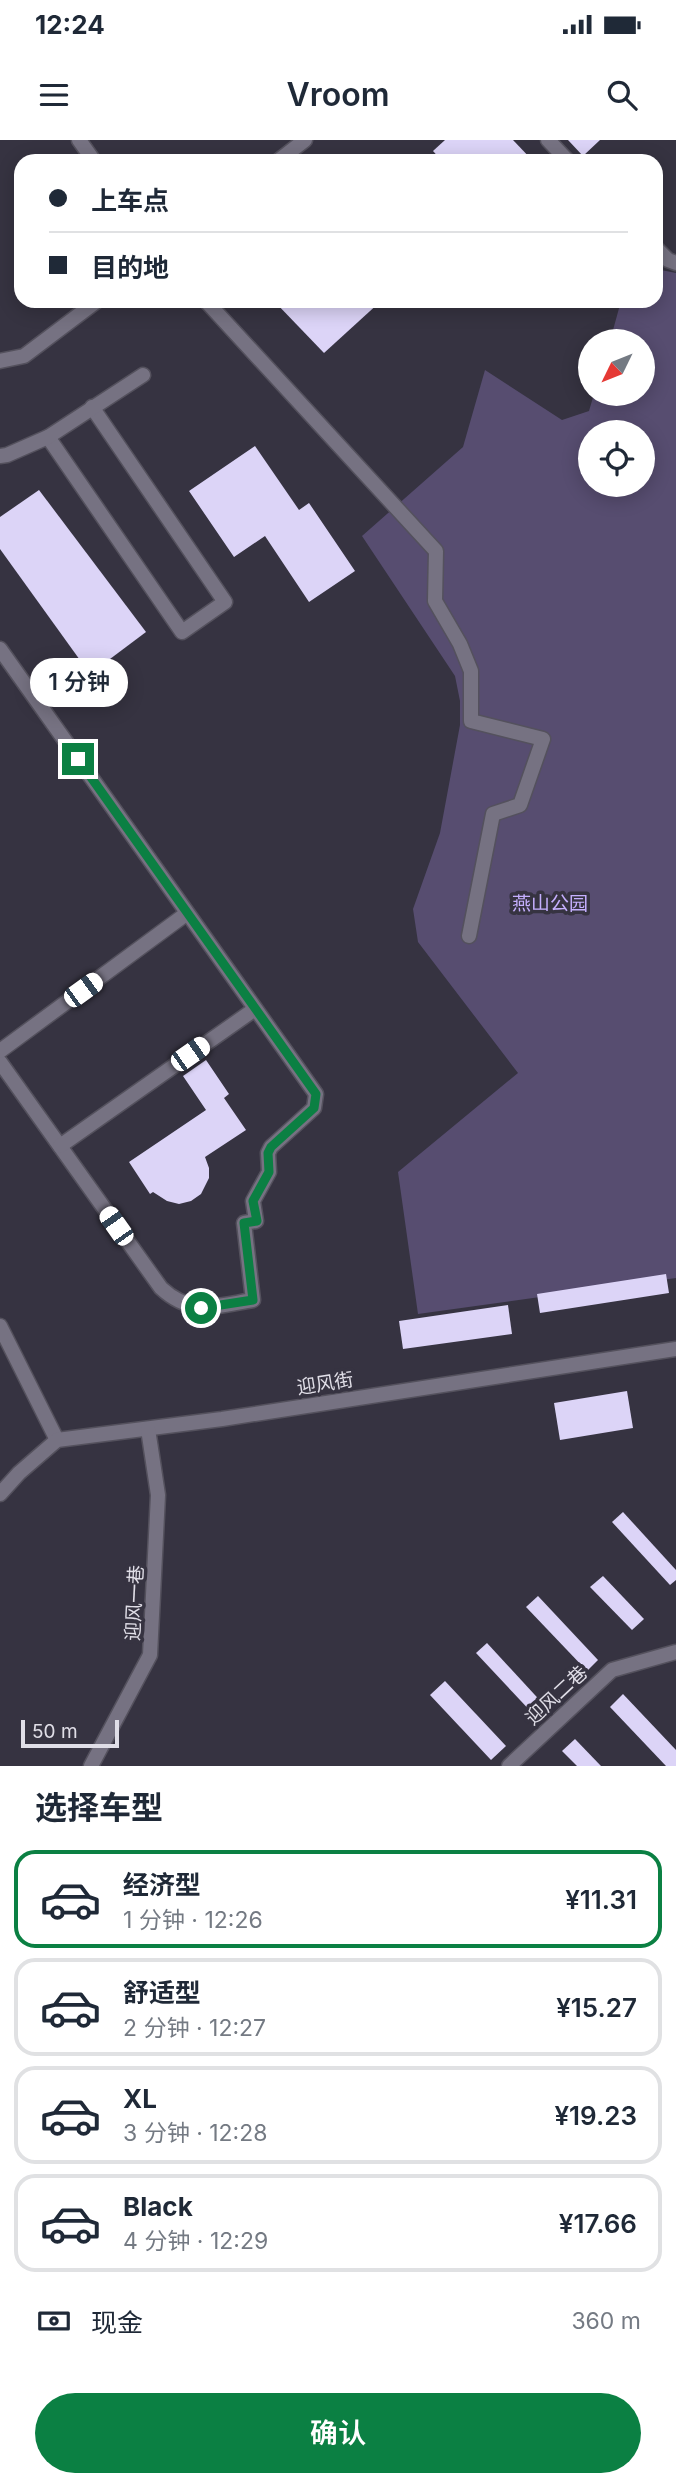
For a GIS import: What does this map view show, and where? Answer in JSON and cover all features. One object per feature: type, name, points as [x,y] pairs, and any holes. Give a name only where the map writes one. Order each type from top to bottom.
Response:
[{"type":"street","points":[[287,154],[305,140]]},
{"type":"street","points":[[548,140],[561,154]]},
{"type":"street","points":[[0,361],[24,356],[88,308]]},
{"type":"street","points":[[211,308],[436,551],[435,601],[460,644],[471,671],[471,720],[543,740],[520,805],[493,814],[469,936]]},
{"type":"street","points":[[0,456],[48,437],[143,374]]},
{"type":"street","points":[[48,437],[182,632],[204,617],[225,602],[92,407]]},
{"type":"street","points":[[0,649],[316,1094],[314,1108],[271,1147],[268,1153],[269,1172],[253,1201],[257,1221],[244,1223],[253,1300],[201,1308],[186,1305],[171,1297],[144,1266],[0,1062]]},
{"type":"street","points":[[0,1051],[186,914]]},
{"type":"street","points":[[60,1146],[255,1009]]},
{"type":"street","points":[[0,1326],[57,1440],[19,1473],[0,1494]]},
{"type":"street","name":"迎风街","points":[[57,1440],[222,1419],[676,1349]]},
{"type":"street","name":"迎风一巷","points":[[91,1766],[150,1655],[158,1495],[148,1429]]},
{"type":"street","name":"迎风二巷","points":[[509,1766],[612,1670],[676,1652]]},
{"type":"green space","name":"燕山公园","points":[[663,270],[676,273],[676,1278],[418,1314],[398,1172],[518,1073],[418,942],[413,909],[440,833],[460,725],[460,701],[455,676],[362,536],[463,447],[485,370],[562,420],[589,411],[590,406],[655,406],[655,329],[613,329],[619,308],[663,308]]},
{"type":"building","points":[[445,140],[513,140],[526,154],[436,154],[433,151]]},
{"type":"building","points":[[568,140],[600,140],[585,154],[581,154]]},
{"type":"building","points":[[281,308],[373,308],[324,353]]},
{"type":"building","points":[[255,446],[299,510],[309,503],[355,571],[309,602],[265,536],[234,557],[189,491]]},
{"type":"building","points":[[39,490],[146,632],[90,674],[0,549],[0,517]]},
{"type":"building","points":[[206,1060],[229,1094],[224,1098],[246,1130],[205,1157],[209,1178],[201,1194],[191,1201],[179,1204],[167,1201],[153,1192],[150,1194],[129,1162],[206,1110],[183,1076]]},
{"type":"building","points":[[666,1274],[669,1293],[540,1313],[537,1294]]},
{"type":"building","points":[[508,1305],[512,1334],[403,1349],[399,1321]]},
{"type":"building","points":[[627,1391],[633,1428],[560,1440],[554,1403]]},
{"type":"building","points":[[623,1512],[676,1570],[676,1580],[670,1585],[612,1522]]},
{"type":"building","points":[[603,1576],[644,1619],[632,1630],[590,1587]]},
{"type":"building","points":[[538,1596],[598,1660],[587,1671],[526,1607]]},
{"type":"building","points":[[487,1643],[546,1707],[536,1717],[476,1653]]},
{"type":"building","points":[[445,1681],[506,1746],[491,1760],[430,1695]]},
{"type":"building","points":[[623,1694],[676,1750],[676,1766],[666,1766],[610,1707]]},
{"type":"building","points":[[575,1739],[601,1766],[577,1766],[562,1751]]},
{"type":"route","points":[[78,759],[316,1094],[314,1108],[306,1118],[271,1147],[268,1153],[269,1172],[253,1201],[257,1221],[244,1223],[253,1300],[201,1308]]}]
